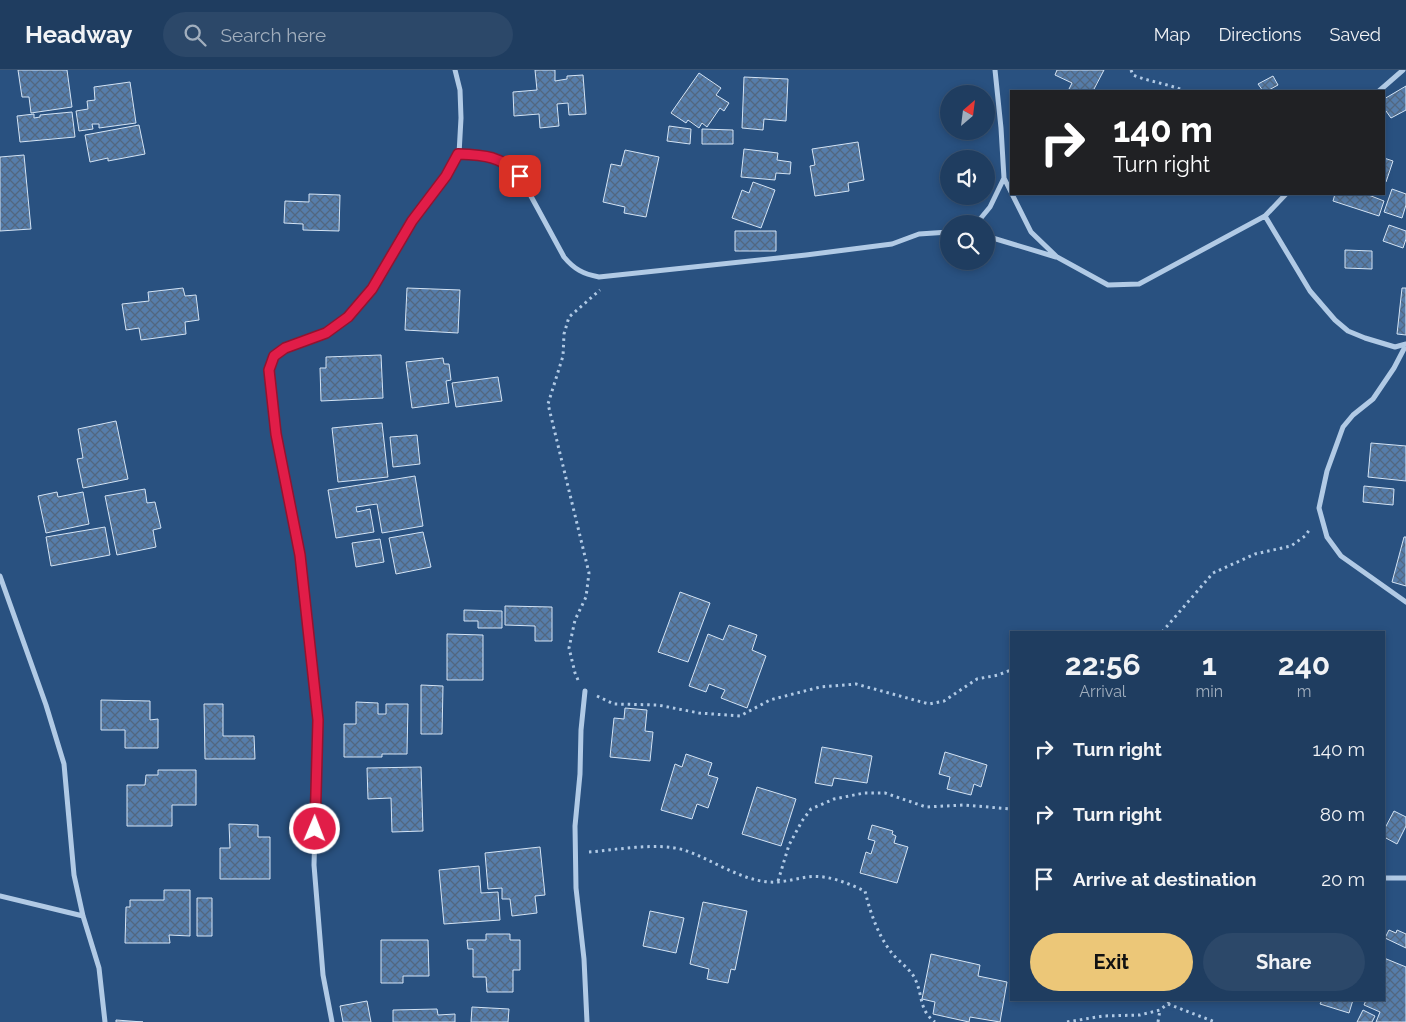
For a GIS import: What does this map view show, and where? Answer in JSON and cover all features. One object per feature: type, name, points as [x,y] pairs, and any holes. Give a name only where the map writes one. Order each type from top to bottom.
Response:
[{"type":"street","points":[[332,1022],[323,975],[314,866],[318,720],[300,555],[276,434],[269,370],[274,356],[285,348],[326,333],[348,317],[372,289],[417,213],[446,176],[458,154],[460,90],[455,70]]},
{"type":"street","points":[[995,70],[1004,178],[1010,189]]},
{"type":"street","points":[[1380,90],[1403,70]]},
{"type":"street","points":[[458,154],[484,155],[510,166],[520,176],[564,257],[573,267],[585,274],[599,277],[892,244],[919,234],[940,233]]},
{"type":"street","points":[[983,215],[990,206],[1004,178]]},
{"type":"street","points":[[1013,195],[1031,232],[1057,257]]},
{"type":"street","points":[[995,239],[1057,257],[1108,285],[1139,284],[1265,216],[1285,195]]},
{"type":"street","points":[[1265,216],[1310,291],[1335,320],[1348,331],[1365,338],[1395,347],[1406,344]]},
{"type":"street","points":[[1406,344],[1394,368],[1373,399],[1353,415],[1343,427],[1327,471],[1319,508],[1327,537],[1341,556],[1406,602]]},
{"type":"street","points":[[0,576],[46,705],[64,764],[74,875],[83,916],[99,968],[105,1022]]},
{"type":"street","points":[[585,691],[575,826],[576,888],[584,959],[587,1022]]},
{"type":"street","points":[[1385,878],[1406,878]]},
{"type":"street","points":[[0,896],[83,916]]},
{"type":"path","points":[[1131,70],[1133,74],[1144,80],[1174,86],[1183,90]]},
{"type":"path","points":[[618,275],[569,317],[564,334],[563,356],[548,404],[589,573],[586,597],[575,620],[569,648],[575,673],[585,691],[614,704],[658,705],[699,713],[740,716],[770,700],[820,687],[856,684],[929,704],[944,701],[977,679],[998,676],[1010,670]]},
{"type":"path","points":[[1163,631],[1213,573],[1256,554],[1291,546],[1298,542],[1305,536],[1319,508]]},
{"type":"path","points":[[778,881],[790,845],[802,821],[811,809],[834,799],[864,793],[885,793],[926,807],[964,805],[1010,809]]},
{"type":"path","points":[[576,852],[666,847],[704,857],[728,870],[769,882],[809,877],[824,878],[846,883],[865,891],[868,905],[890,951],[916,979],[922,1006],[935,1022]]},
{"type":"path","points":[[1067,1022],[1160,1010],[1171,1001]]},
{"type":"path","points":[[1168,1003],[1214,1022]]},
{"type":"path","points":[[1158,1022],[1160,1010]]},
{"type":"building","points":[[18,70],[67,70],[72,107],[31,113],[29,97],[22,97]]},
{"type":"building","points":[[535,70],[555,70],[555,81],[567,79],[567,76],[583,75],[586,114],[569,115],[568,103],[557,104],[559,126],[540,128],[539,114],[514,116],[513,92],[537,90]]},
{"type":"building","points":[[1057,70],[1104,70],[1094,90],[1071,90],[1069,89],[1072,83],[1055,75]]},
{"type":"building","points":[[699,73],[721,88],[716,95],[729,103],[724,111],[720,108],[707,127],[702,123],[699,128],[688,120],[686,123],[671,113]]},
{"type":"building","points":[[1273,76],[1278,85],[1269,90],[1262,90],[1258,84]]},
{"type":"building","points":[[744,77],[788,79],[786,121],[764,119],[763,130],[742,128]]},
{"type":"building","points":[[130,82],[136,123],[99,128],[99,124],[92,124],[93,129],[79,131],[76,111],[88,109],[87,101],[95,100],[94,87]]},
{"type":"building","points":[[1406,86],[1406,110],[1391,118],[1385,112],[1385,98]]},
{"type":"building","points":[[72,112],[75,137],[20,142],[17,116],[34,114],[34,118],[40,117],[40,115]]},
{"type":"building","points":[[139,125],[145,154],[108,161],[108,158],[90,162],[85,135]]},
{"type":"building","points":[[669,126],[691,129],[690,144],[667,141]]},
{"type":"building","points":[[702,129],[733,130],[733,144],[702,144]]},
{"type":"building","points":[[858,142],[864,180],[848,183],[849,191],[815,196],[810,166],[815,165],[812,149]]},
{"type":"building","points":[[744,149],[778,153],[777,160],[791,162],[790,174],[776,173],[775,180],[741,177]]},
{"type":"building","points":[[625,150],[659,157],[646,217],[624,213],[625,207],[603,202],[611,164],[621,166]]},
{"type":"building","points":[[24,155],[31,229],[0,231],[0,157]]},
{"type":"building","points":[[1385,158],[1393,161],[1385,182]]},
{"type":"building","points":[[753,182],[775,190],[761,228],[732,218],[742,190],[749,193]]},
{"type":"building","points":[[1392,189],[1406,194],[1406,205],[1402,218],[1384,212]]},
{"type":"building","points":[[309,194],[340,195],[339,231],[303,230],[303,224],[284,223],[285,201],[309,202]]},
{"type":"building","points":[[1335,195],[1369,195],[1384,201],[1379,216],[1333,201]]},
{"type":"building","points":[[1389,225],[1406,231],[1403,248],[1383,241]]},
{"type":"building","points":[[735,231],[776,231],[776,251],[735,251]]},
{"type":"building","points":[[1345,250],[1372,251],[1372,269],[1345,268]]},
{"type":"building","points":[[183,288],[185,296],[196,295],[199,320],[185,322],[186,334],[141,340],[139,328],[126,330],[122,304],[149,301],[148,292]]},
{"type":"building","points":[[407,288],[460,290],[458,333],[405,330]]},
{"type":"building","points":[[1402,288],[1406,288],[1406,335],[1397,334]]},
{"type":"building","points":[[381,355],[383,398],[321,401],[320,368],[326,368],[326,357]]},
{"type":"building","points":[[443,358],[444,364],[449,364],[451,380],[446,381],[449,403],[412,408],[406,362]]},
{"type":"building","points":[[498,377],[502,401],[456,407],[452,383]]},
{"type":"building","points":[[116,421],[128,479],[83,488],[77,459],[83,458],[78,429]]},
{"type":"building","points":[[382,423],[388,477],[338,482],[332,428]]},
{"type":"building","points":[[417,435],[420,464],[393,467],[390,437]]},
{"type":"building","points":[[1371,443],[1406,446],[1406,481],[1368,477]]},
{"type":"building","points":[[415,476],[423,526],[382,533],[377,504],[356,507],[357,512],[370,509],[374,532],[336,538],[328,490]]},
{"type":"building","points":[[1364,486],[1394,489],[1393,505],[1363,502]]},
{"type":"building","points":[[145,489],[147,503],[155,502],[161,528],[153,530],[156,547],[117,555],[105,496]]},
{"type":"building","points":[[57,492],[58,497],[83,492],[89,524],[46,533],[38,496]]},
{"type":"building","points":[[105,527],[110,555],[51,566],[46,537]]},
{"type":"building","points":[[423,532],[431,567],[396,574],[389,538]]},
{"type":"building","points":[[1404,537],[1406,537],[1406,586],[1392,582]]},
{"type":"building","points":[[380,539],[384,562],[356,567],[352,543]]},
{"type":"building","points":[[680,592],[710,603],[688,662],[658,652]]},
{"type":"building","points":[[505,606],[552,607],[552,641],[535,641],[535,626],[505,625]]},
{"type":"building","points":[[464,610],[502,611],[502,628],[478,628],[478,621],[464,621]]},
{"type":"building","points":[[729,625],[757,635],[752,650],[766,656],[747,708],[721,698],[725,690],[709,684],[706,692],[689,686],[708,634],[723,640]]},
{"type":"building","points":[[447,634],[483,635],[483,680],[447,680]]},
{"type":"building","points":[[421,685],[443,686],[442,734],[421,734]]},
{"type":"building","points":[[101,700],[150,701],[150,720],[158,719],[158,748],[125,748],[125,730],[101,730]]},
{"type":"building","points":[[356,702],[378,703],[378,714],[386,714],[386,704],[408,704],[407,754],[382,754],[382,757],[344,757],[344,724],[356,724]]},
{"type":"building","points":[[204,704],[223,704],[223,736],[254,736],[255,759],[205,759]]},
{"type":"building","points":[[625,708],[647,710],[645,731],[653,732],[650,761],[610,757],[614,718],[624,719]]},
{"type":"building","points":[[822,747],[872,756],[867,783],[834,778],[832,786],[815,783]]},
{"type":"building","points":[[945,752],[987,765],[981,787],[974,784],[971,795],[947,789],[950,777],[939,774]]},
{"type":"building","points":[[686,754],[712,763],[708,775],[718,778],[708,808],[697,804],[692,819],[661,810],[675,764],[682,767]]},
{"type":"building","points":[[421,767],[423,831],[392,832],[391,798],[368,799],[367,768]]},
{"type":"building","points":[[158,770],[196,770],[196,805],[172,805],[172,826],[127,826],[127,785],[145,785],[146,775],[158,775]]},
{"type":"building","points":[[757,787],[796,799],[781,846],[742,834]]},
{"type":"building","points":[[1394,811],[1406,817],[1406,826],[1397,844],[1385,838],[1385,828]]},
{"type":"building","points":[[229,824],[258,825],[258,837],[270,837],[270,879],[220,879],[220,848],[230,848]]},
{"type":"building","points":[[872,825],[893,831],[892,834],[896,836],[894,843],[908,847],[897,883],[860,873],[866,852],[871,854],[875,841],[868,839]]},
{"type":"building","points":[[540,847],[545,895],[535,896],[537,913],[512,916],[510,899],[502,899],[502,888],[488,889],[485,853]]},
{"type":"building","points":[[479,866],[481,893],[498,892],[500,920],[444,924],[439,870]]},
{"type":"building","points":[[164,890],[190,890],[190,936],[169,935],[170,943],[125,943],[126,907],[130,907],[130,900],[164,900]]},
{"type":"building","points":[[197,898],[212,898],[212,936],[197,936]]},
{"type":"building","points":[[703,902],[747,911],[735,970],[731,969],[728,983],[707,979],[709,969],[690,964]]},
{"type":"building","points":[[650,911],[684,918],[676,953],[643,946]]},
{"type":"building","points":[[1389,930],[1396,933],[1397,930],[1406,934],[1406,948],[1385,938]]},
{"type":"building","points":[[486,934],[510,934],[510,940],[520,940],[520,970],[513,970],[513,992],[487,992],[486,977],[473,977],[473,949],[468,949],[467,940],[486,940]]},
{"type":"building","points":[[381,940],[428,940],[429,976],[403,976],[403,983],[381,983]]},
{"type":"building","points":[[931,954],[980,965],[978,976],[1007,982],[1000,1022],[970,1017],[969,1022],[933,1014],[935,1002],[922,999]]},
{"type":"building","points":[[1385,958],[1406,967],[1406,1022],[1376,1022],[1380,1012],[1364,1005],[1366,1001],[1385,1001]]},
{"type":"building","points":[[367,1001],[371,1022],[343,1022],[340,1006]]},
{"type":"building","points":[[1322,1001],[1353,1001],[1349,1013],[1320,1004]]},
{"type":"building","points":[[472,1007],[509,1009],[508,1022],[471,1022]]},
{"type":"building","points":[[437,1009],[438,1015],[455,1014],[455,1022],[393,1022],[393,1010]]},
{"type":"building","points":[[1363,1010],[1375,1016],[1372,1022],[1357,1022]]},
{"type":"building","points":[[116,1020],[143,1022],[116,1022]]},
{"type":"route","points":[[315,829],[318,720],[300,555],[276,434],[269,370],[274,356],[285,348],[326,333],[348,317],[372,289],[412,221],[446,176],[458,154],[484,155],[499,160],[510,166],[520,176]]}]
